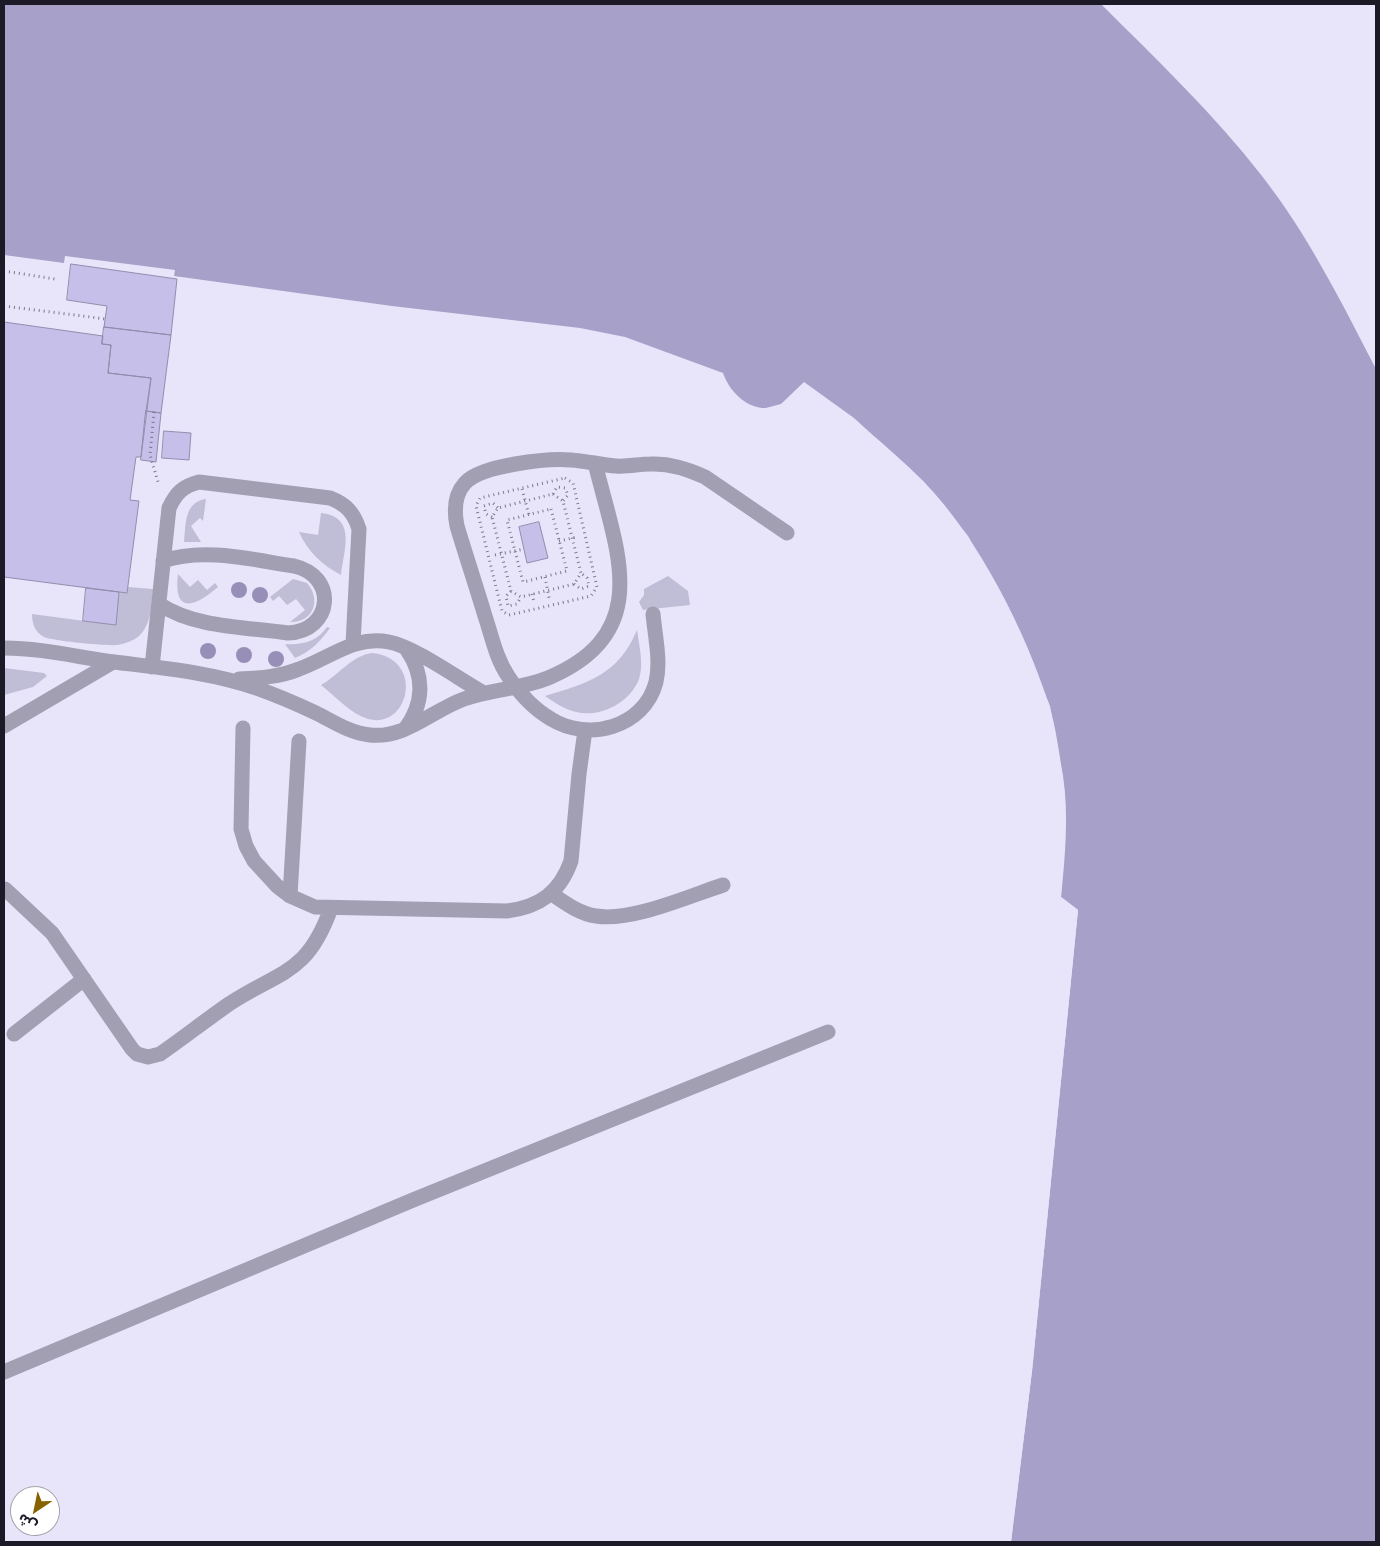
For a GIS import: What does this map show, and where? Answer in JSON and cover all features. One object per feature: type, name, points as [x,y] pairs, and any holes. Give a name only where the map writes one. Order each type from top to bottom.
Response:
[{"type":"lane","points":[[653,614],[657,668],[655,683],[650,697],[636,714],[618,726],[604,730],[586,730],[563,725],[551,719],[516,687],[498,656],[455,516],[456,498],[466,481],[482,473],[515,464],[556,459],[622,466],[664,464],[692,471],[721,486],[787,533]]},
{"type":"lane","points":[[4,648],[152,667],[232,680],[297,704],[360,733],[383,736],[405,729],[455,703],[548,678],[590,653],[612,628],[620,598],[620,567],[595,463]]},
{"type":"lane","points":[[152,667],[167,520],[176,494],[190,484],[208,482],[330,498],[347,507],[353,514],[359,529],[353,644]]},
{"type":"lane","points":[[159,604],[168,610],[197,619],[288,633],[298,632],[314,624],[324,607],[325,598],[319,580],[304,568],[204,555],[175,557],[163,561]]},
{"type":"lane","points":[[232,680],[270,677],[297,670],[353,644],[378,640],[406,648],[484,694]]},
{"type":"lane","points":[[405,729],[417,708],[420,689],[418,670],[406,648]]},
{"type":"lane","points":[[4,726],[113,662]]},
{"type":"lane","points":[[243,728],[241,829],[254,861],[264,875],[290,896],[315,907],[507,911],[524,909],[540,903],[552,894],[561,883],[571,861],[579,774],[586,730]]},
{"type":"lane","points":[[290,896],[298,741]]},
{"type":"lane","points":[[552,894],[584,912],[608,917],[633,914],[723,885]]},
{"type":"lane","points":[[5,889],[52,933],[132,1049],[142,1056],[155,1056],[230,1004],[280,977],[301,962],[323,930],[331,908]]},
{"type":"lane","points":[[14,1034],[84,979]]},
{"type":"lane","points":[[4,1372],[413,1200],[828,1032]]},
{"type":"path","points":[[4,272],[56,279]]},
{"type":"path","points":[[4,306],[106,319]]},
{"type":"path","points":[[154,412],[150,444],[151,461],[160,485],[173,500]]},
{"type":"path","points":[[515,464],[529,515]]},
{"type":"path","points":[[565,478],[573,483],[598,588],[591,596],[509,615],[502,610],[476,506],[480,498],[522,489],[565,478]]},
{"type":"path","points":[[521,597],[511,591],[492,517],[498,508],[553,494],[557,487],[565,488],[568,495],[563,501]]},
{"type":"path","points":[[511,591],[506,596],[508,606],[517,604],[521,597],[548,590],[574,584],[581,588],[589,586],[587,578],[581,573],[574,537],[563,501],[553,494]]},
{"type":"path","points":[[492,517],[486,514],[484,506],[493,503],[498,508]]},
{"type":"path","points":[[551,509],[559,541],[567,571],[523,582],[507,520],[551,509]]},
{"type":"path","points":[[559,541],[574,537]]},
{"type":"path","points":[[495,555],[524,549]]},
{"type":"path","points":[[574,584],[581,573]]},
{"type":"path","points":[[545,577],[549,598]]},
{"type":"path","points":[[532,594],[534,602]]},
{"type":"shaded area","points":[[4,4],[1101,4],[1184,87],[1244,153],[1279,199],[1324,270],[1376,369],[1376,1542],[1011,1542],[1032,1371],[1078,910],[1061,897],[1066,836],[1065,791],[1054,722],[1039,676],[1013,617],[981,558],[963,530],[924,482],[866,430],[804,383],[778,406],[757,407],[742,400],[736,394],[723,373],[625,337],[580,328],[392,306],[174,276],[175,270],[65,256],[64,263],[4,255]]},
{"type":"shaded area","points":[[206,499],[203,521],[200,518],[191,526],[201,542],[184,542],[186,521],[190,509],[194,504]]},
{"type":"shaded area","points":[[321,513],[332,516],[340,521],[344,528],[346,536],[341,575],[316,557],[299,532],[318,535]]},
{"type":"shaded area","points":[[178,574],[190,587],[198,580],[207,590],[215,583],[218,587],[202,599],[188,603],[183,602],[177,587]]},
{"type":"shaded area","points":[[668,576],[688,591],[690,605],[643,610],[639,602],[644,595],[644,589]]},
{"type":"shaded area","points":[[293,579],[307,583],[312,590],[314,603],[313,609],[304,619],[290,622],[305,610],[296,599],[287,605],[279,596],[273,601],[270,597]]},
{"type":"shaded area","points":[[128,587],[153,589],[149,620],[139,636],[131,641],[120,645],[68,642],[44,637],[38,633],[35,627],[32,614],[115,625],[119,592],[127,593]]},
{"type":"shaded area","points":[[327,627],[330,628],[310,650],[295,658],[285,644],[309,642],[319,636]]},
{"type":"shaded area","points":[[637,630],[641,654],[639,679],[635,688],[621,702],[604,711],[585,713],[568,709],[545,696],[575,687],[600,675],[621,657]]},
{"type":"shaded area","points":[[372,653],[389,658],[400,667],[405,679],[406,692],[402,704],[394,714],[382,720],[368,719],[355,713],[321,685],[351,662]]},
{"type":"shaded area","points":[[4,668],[44,673],[47,676],[33,687],[4,695]]},
{"type":"pier","points":[[804,382],[854,418],[924,482],[968,536],[1019,631],[1050,706],[1063,778],[1065,821],[1061,897],[1078,910],[1032,1371],[1011,1542],[1009,1542],[1029,1370],[1075,911],[1058,897],[1063,821],[1061,778],[1047,707],[1017,632],[966,538],[922,484],[853,420],[804,386],[783,406],[774,410],[766,408],[781,404]]},
{"type":"building","points":[[71,264],[177,279],[171,335],[104,327],[107,306],[67,300]]},
{"type":"building","points":[[4,322],[103,336],[102,344],[111,345],[108,373],[151,378],[141,457],[136,457],[130,500],[139,501],[127,593],[4,577]]},
{"type":"building","points":[[104,327],[171,335],[161,413],[146,411],[151,378],[108,373],[111,345],[102,344]]},
{"type":"building","points":[[146,411],[161,413],[156,462],[141,460]]},
{"type":"building","points":[[164,431],[191,433],[189,460],[162,458]]},
{"type":"building","points":[[539,522],[548,558],[527,563],[519,527]]},
{"type":"building","points":[[86,588],[119,592],[116,625],[83,621]]}]
